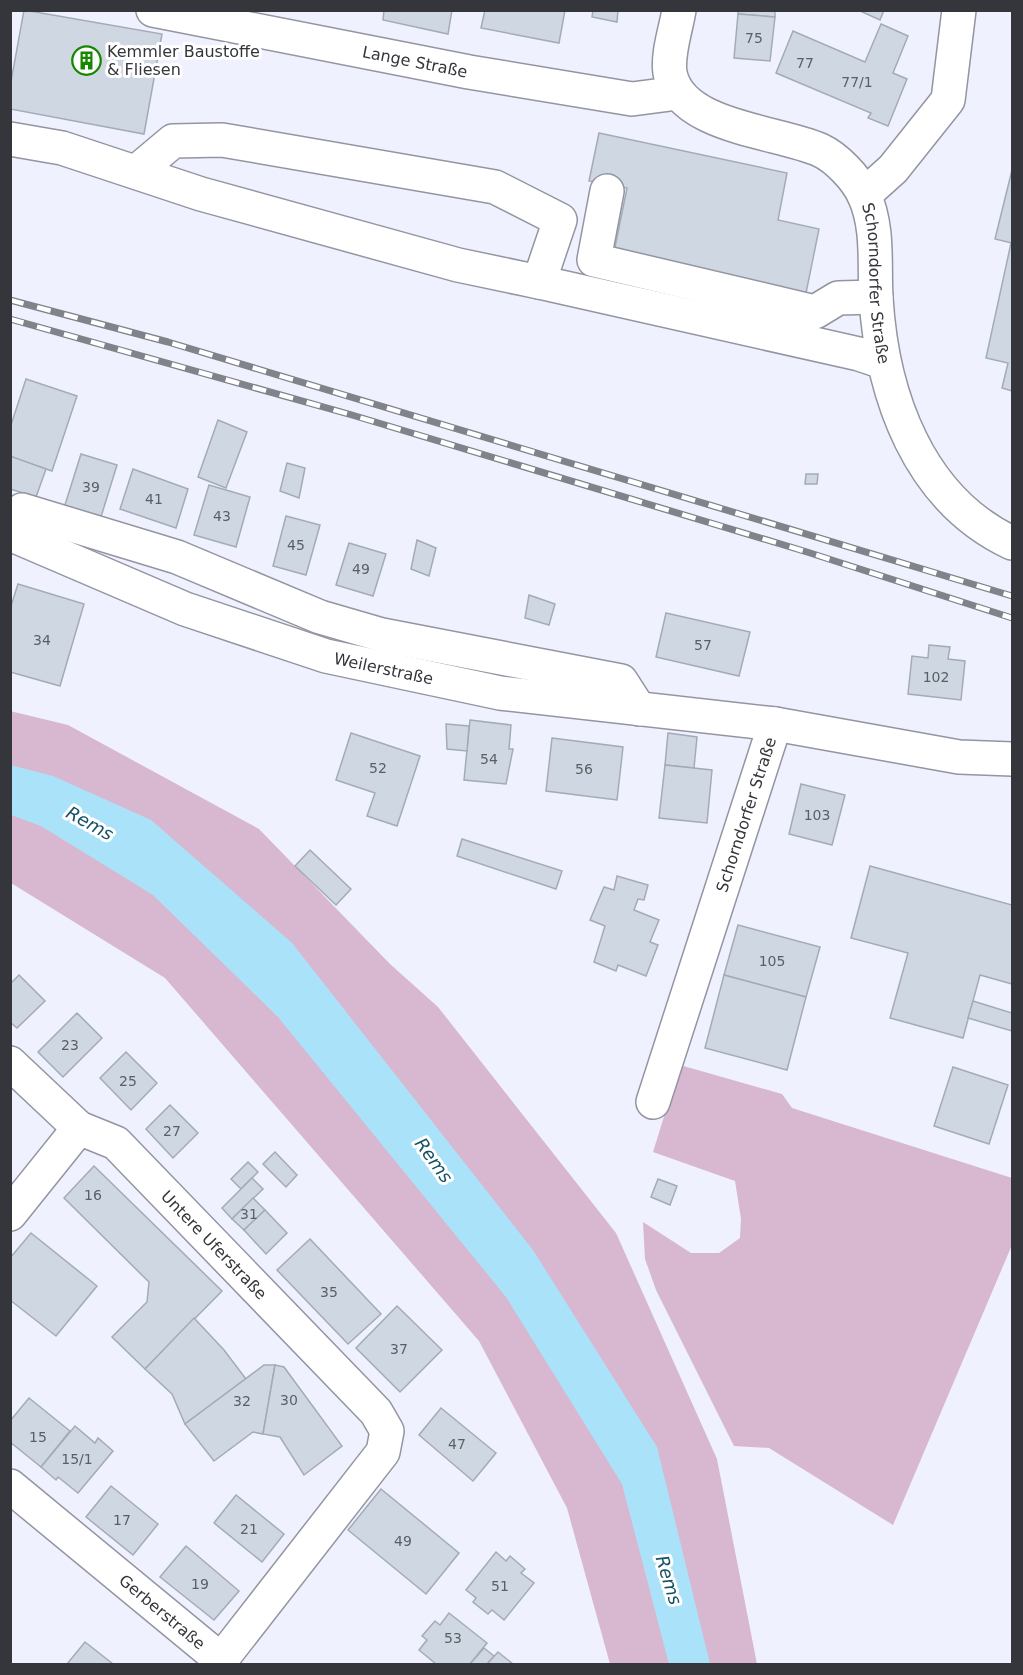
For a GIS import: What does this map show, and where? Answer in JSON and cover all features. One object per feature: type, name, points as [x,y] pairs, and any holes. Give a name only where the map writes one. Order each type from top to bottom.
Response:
[{"type":"street","name":"Lange Straße","points":[[153,10],[262,21],[469,72],[632,99],[678,93]]},
{"type":"street","points":[[678,93],[670,72],[679,10]]},
{"type":"street","points":[[864,195],[893,169],[948,100],[959,10]]},
{"type":"street","name":"Schorndorfer Straße","points":[[678,93],[694,109],[821,151],[842,166],[864,195],[876,243],[876,297],[883,362],[894,406],[915,448],[944,492],[976,520],[1012,543]]},
{"type":"street","points":[[10,139],[62,148],[201,194],[447,262],[859,354],[883,362]]},
{"type":"street","points":[[136,172],[173,141],[222,140],[495,188],[560,220],[539,282]]},
{"type":"street","points":[[607,191],[594,260],[815,312],[838,298],[876,297]]},
{"type":"street","points":[[14,535],[22,510],[177,557],[320,616],[382,635],[621,681],[639,709]]},
{"type":"street","name":"Weilerstraße","points":[[14,535],[185,609],[326,656],[500,693],[775,724]]},
{"type":"street","name":"Schorndorfer Straße","points":[[653,1102],[775,724],[959,757],[1012,759]]},
{"type":"street","name":"Untere Uferstraße","points":[[10,1063],[79,1128],[116,1143],[376,1412],[387,1431],[383,1452]]},
{"type":"street","points":[[10,1214],[79,1128]]},
{"type":"street","name":"Gerberstraße","points":[[10,1486],[221,1660],[383,1452]]},
{"type":"shaded area","points":[[10,711],[68,725],[259,829],[390,964],[438,1007],[616,1233],[717,1459],[757,1664],[610,1664],[567,1508],[479,1341],[165,978],[11,883]]},
{"type":"shaded area","points":[[680,1065],[782,1094],[792,1108],[1012,1178],[1012,1245],[893,1525],[769,1448],[734,1446],[656,1290],[645,1259],[643,1222],[691,1253],[719,1253],[740,1238],[741,1219],[735,1181],[653,1152]]},
{"type":"water","name":"Rems","points":[[10,765],[53,776],[151,820],[292,943],[533,1250],[657,1447],[710,1664],[669,1664],[622,1484],[506,1297],[278,1017],[153,895],[41,826],[11,815]]},
{"type":"building","name":"Kemmler Baustoffe & Fliesen","points":[[24,10],[162,34],[144,134],[10,109],[10,87]]},
{"type":"building","points":[[384,10],[452,10],[448,34],[383,20]]},
{"type":"building","points":[[485,10],[565,10],[559,43],[481,28]]},
{"type":"building","points":[[593,10],[618,10],[617,22],[592,17]]},
{"type":"building","points":[[738,10],[775,10],[775,17],[738,14]]},
{"type":"building","points":[[858,10],[884,10],[880,20]]},
{"type":"building","points":[[738,14],[775,17],[770,61],[734,58]]},
{"type":"building","points":[[881,24],[908,36],[893,73],[907,79],[888,126],[868,118],[871,113],[776,73],[793,31],[865,62]]},
{"type":"building","points":[[599,133],[787,173],[778,220],[819,229],[805,298],[613,257],[627,188],[589,181]]},
{"type":"building","points":[[1012,170],[1012,243],[995,239]]},
{"type":"building","points":[[1011,243],[1012,391],[1002,388],[1008,363],[986,358]]},
{"type":"building","points":[[26,379],[77,396],[52,471],[10,457],[10,428]]},
{"type":"building","points":[[218,420],[247,432],[226,488],[198,477]]},
{"type":"building","points":[[81,454],[117,465],[100,520],[64,508]]},
{"type":"building","points":[[10,456],[46,469],[36,497],[10,489]]},
{"type":"building","points":[[287,463],[305,468],[299,498],[280,491]]},
{"type":"building","points":[[133,469],[188,489],[176,528],[120,509]]},
{"type":"building","points":[[806,474],[818,474],[817,484],[805,484]]},
{"type":"building","points":[[209,485],[250,497],[236,547],[194,535]]},
{"type":"building","points":[[286,516],[320,525],[306,575],[273,566]]},
{"type":"building","points":[[417,540],[436,548],[429,576],[411,569]]},
{"type":"building","points":[[349,543],[386,554],[373,596],[336,585]]},
{"type":"building","points":[[18,584],[84,604],[60,686],[10,672],[10,609]]},
{"type":"building","points":[[529,595],[555,604],[549,625],[525,618]]},
{"type":"building","points":[[666,613],[750,632],[739,676],[656,657]]},
{"type":"building","points":[[929,645],[950,647],[948,659],[965,661],[961,700],[908,694],[912,656],[928,658]]},
{"type":"building","points":[[470,720],[511,725],[509,749],[513,749],[506,784],[464,780]]},
{"type":"building","points":[[446,724],[469,726],[467,751],[447,749]]},
{"type":"building","points":[[351,733],[420,756],[397,826],[367,816],[375,793],[336,780]]},
{"type":"building","points":[[668,733],[697,737],[694,768],[665,765]]},
{"type":"building","points":[[552,738],[623,747],[617,800],[546,791]]},
{"type":"building","points":[[665,765],[712,770],[707,823],[659,818]]},
{"type":"building","points":[[801,784],[845,795],[832,845],[789,834]]},
{"type":"building","points":[[462,839],[562,871],[556,889],[457,856]]},
{"type":"building","points":[[310,850],[351,889],[336,905],[295,866]]},
{"type":"building","points":[[870,866],[1012,905],[1012,984],[980,975],[963,1038],[890,1018],[908,953],[851,938]]},
{"type":"building","points":[[617,876],[648,885],[644,900],[638,899],[634,910],[659,920],[650,942],[658,945],[646,976],[618,965],[616,971],[594,962],[605,926],[590,920],[604,887],[614,890]]},
{"type":"building","points":[[738,925],[820,947],[806,997],[724,975]]},
{"type":"building","points":[[19,975],[45,1001],[17,1028],[10,1022],[10,984]]},
{"type":"building","points":[[724,975],[806,997],[787,1070],[705,1048]]},
{"type":"building","points":[[973,1001],[1012,1013],[1012,1031],[968,1018]]},
{"type":"building","points":[[77,1013],[102,1038],[63,1077],[38,1052]]},
{"type":"building","points":[[126,1052],[157,1083],[131,1110],[100,1078]]},
{"type":"building","points":[[953,1067],[1008,1085],[989,1144],[934,1126]]},
{"type":"building","points":[[170,1105],[198,1133],[173,1158],[146,1129]]},
{"type":"building","points":[[275,1152],[297,1175],[286,1187],[263,1164]]},
{"type":"building","points":[[248,1162],[258,1172],[241,1189],[231,1179]]},
{"type":"building","points":[[94,1166],[222,1291],[145,1369],[112,1337],[147,1302],[149,1282],[64,1198]]},
{"type":"building","points":[[252,1178],[263,1189],[232,1219],[222,1208]]},
{"type":"building","points":[[658,1179],[677,1186],[670,1205],[651,1197]]},
{"type":"building","points":[[253,1198],[265,1210],[244,1230],[232,1219]]},
{"type":"building","points":[[265,1210],[287,1233],[266,1254],[244,1230]]},
{"type":"building","points":[[31,1233],[97,1286],[56,1336],[10,1300],[10,1258]]},
{"type":"building","points":[[310,1239],[381,1314],[348,1344],[277,1270]]},
{"type":"building","points":[[397,1306],[442,1350],[400,1392],[356,1348]]},
{"type":"building","points":[[194,1318],[224,1350],[246,1379],[185,1424],[172,1394],[145,1369]]},
{"type":"building","points":[[264,1365],[275,1365],[263,1434],[253,1432],[214,1461],[185,1424]]},
{"type":"building","points":[[275,1365],[284,1367],[342,1446],[304,1475],[280,1437],[263,1434]]},
{"type":"building","points":[[29,1398],[70,1431],[41,1467],[10,1442],[10,1421]]},
{"type":"building","points":[[441,1408],[496,1453],[473,1481],[419,1435]]},
{"type":"building","points":[[75,1426],[95,1443],[98,1438],[113,1451],[78,1493],[58,1477],[56,1480],[41,1467]]},
{"type":"building","points":[[111,1486],[158,1524],[133,1555],[86,1517]]},
{"type":"building","points":[[381,1489],[459,1553],[426,1594],[348,1530]]},
{"type":"building","points":[[236,1495],[284,1534],[262,1562],[214,1523]]},
{"type":"building","points":[[186,1546],[239,1591],[214,1620],[160,1577]]},
{"type":"building","points":[[496,1552],[506,1561],[510,1556],[525,1569],[521,1573],[534,1583],[504,1620],[492,1610],[488,1614],[473,1602],[476,1598],[466,1590]]},
{"type":"building","points":[[449,1613],[487,1643],[470,1664],[436,1664],[419,1650],[427,1640],[422,1636],[435,1621],[440,1625]]},
{"type":"building","points":[[85,1642],[113,1664],[67,1664]]},
{"type":"building","points":[[484,1648],[494,1656],[487,1664],[470,1664]]},
{"type":"building","points":[[498,1652],[513,1664],[487,1664]]},
{"type":"railway","points":[[10,300],[168,342],[1012,596]]},
{"type":"railway","points":[[10,319],[352,415],[807,552],[1012,618]]},
{"type":"place","name":"Kemmler Baustoffe & Fliesen","points":[[86,60]]}]
